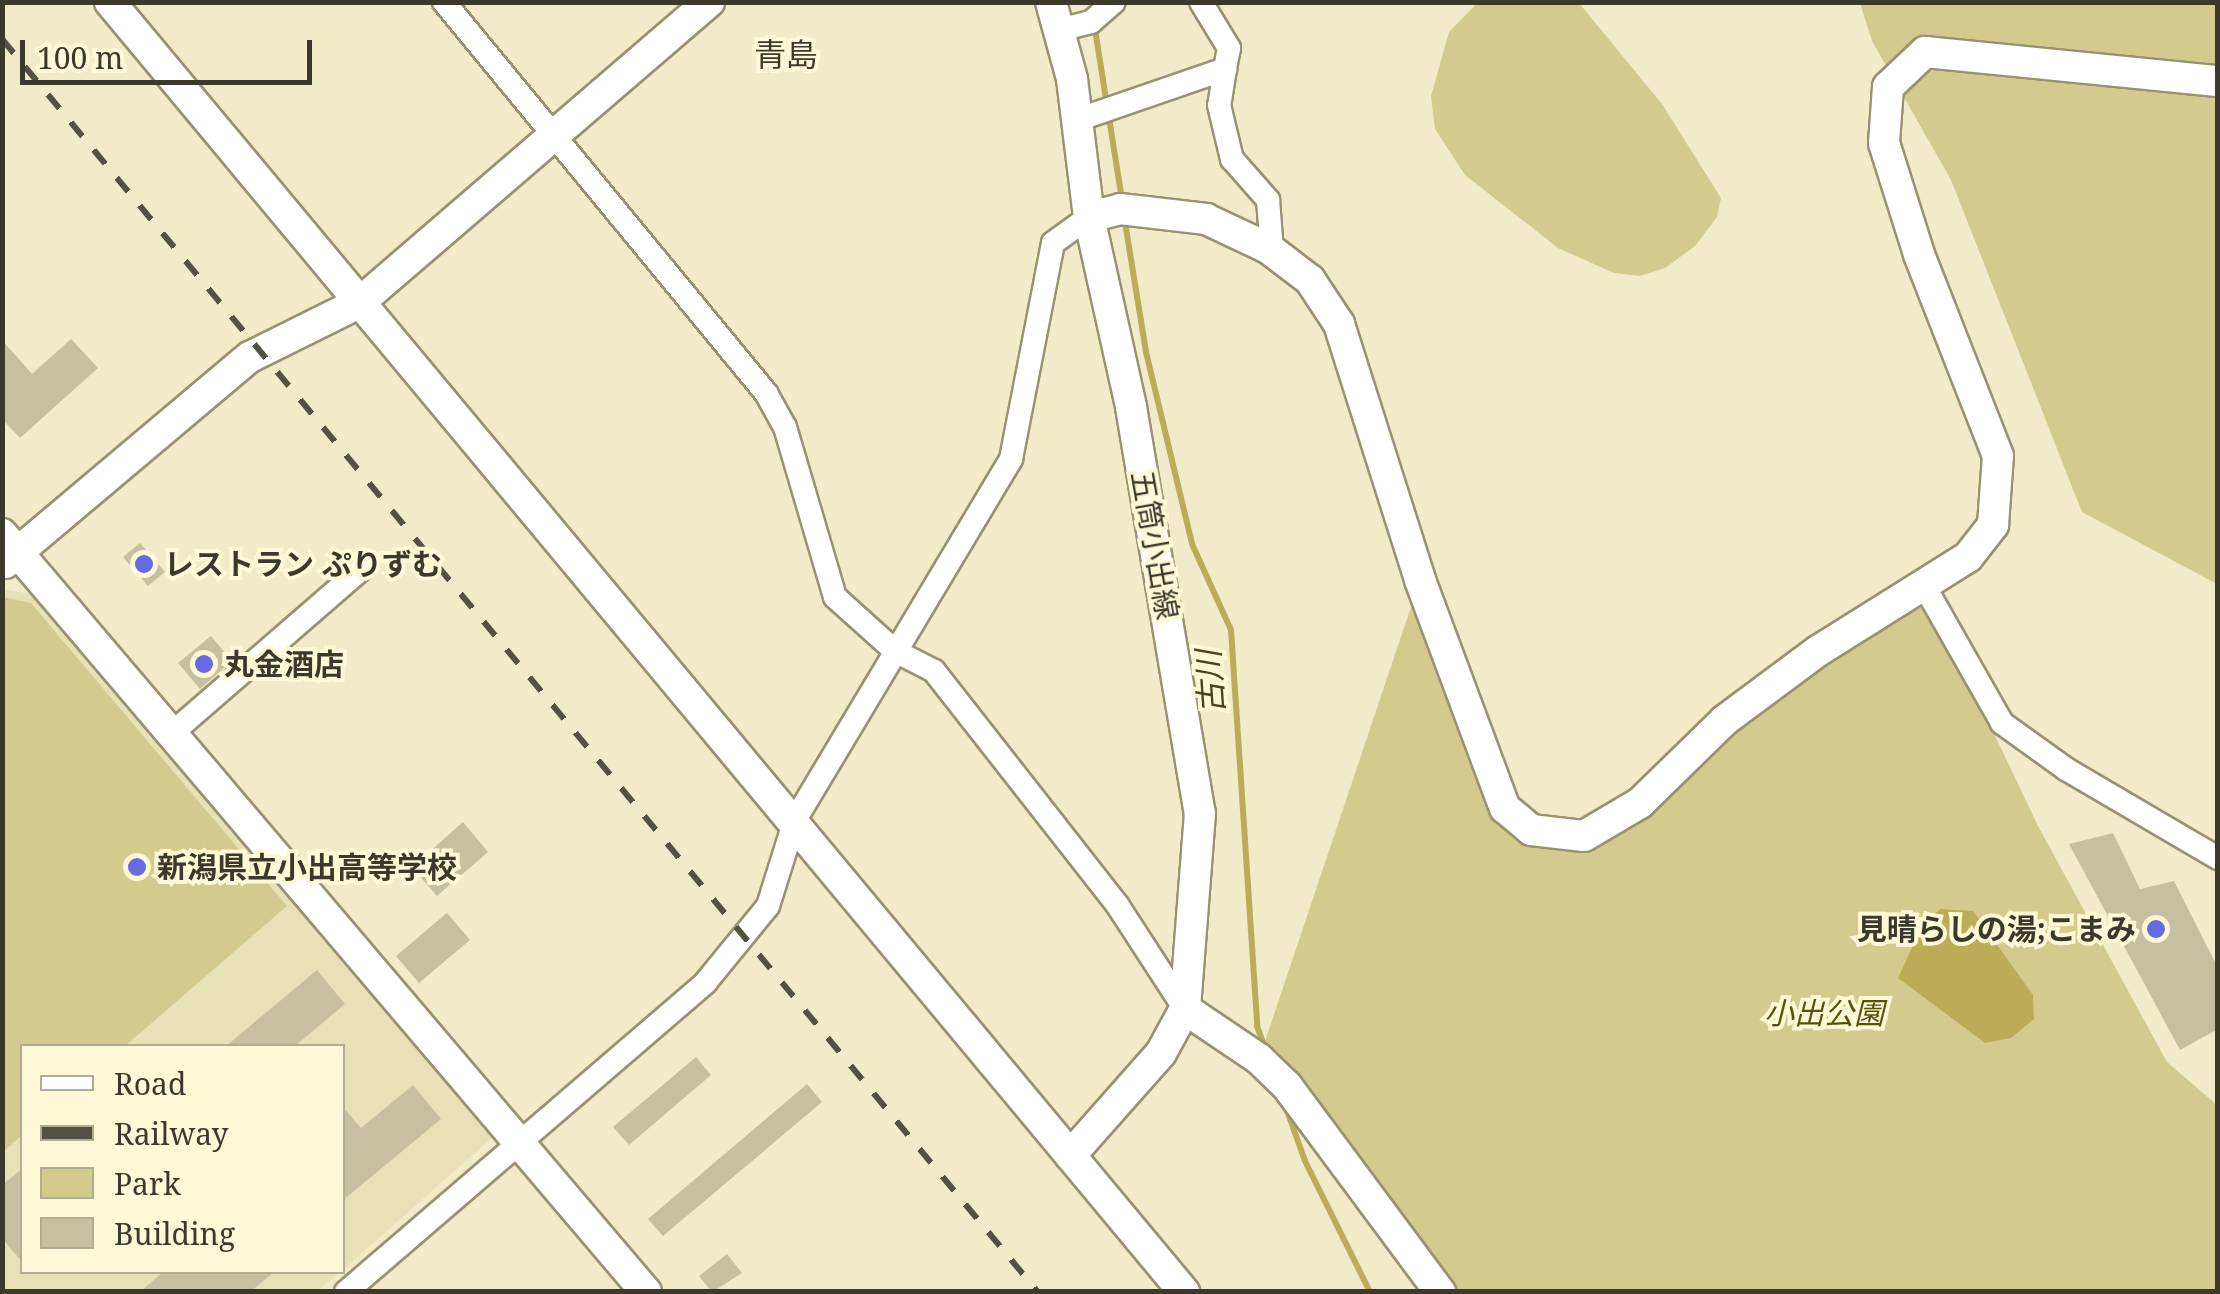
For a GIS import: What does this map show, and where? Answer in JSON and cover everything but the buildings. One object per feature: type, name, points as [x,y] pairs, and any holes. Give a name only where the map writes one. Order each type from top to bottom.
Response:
[{"type":"street","points":[[110,2],[795,820],[1184,1292]]},
{"type":"street","points":[[444,2],[766,393],[785,427],[835,597],[894,651],[934,671],[1118,906],[1185,1009],[1259,1058],[1287,1086],[1440,1292]]},
{"type":"street","points":[[646,1292],[172,733],[8,550],[250,357],[360,304],[709,2]]},
{"type":"street","points":[[1055,16],[1091,22],[1114,2]]},
{"type":"street","points":[[1201,2],[1229,48],[1218,106],[1232,159],[1268,200],[1272,251]]},
{"type":"street","name":"五筒小出線","points":[[1055,16],[1077,120],[1089,217],[1132,407],[1200,813],[1185,1009]]},
{"type":"street","points":[[346,1292],[519,1145],[738,947],[768,906],[795,820],[1011,459],[1053,243],[1089,217],[1120,209],[1176,212],[1235,230],[1272,251],[1310,280],[1340,324],[1420,580],[1505,808],[1532,830],[1584,836],[1614,822],[1725,720],[1922,582],[1968,557],[1992,525],[1998,456],[1884,143],[1888,87],[1925,52],[2218,81]]},
{"type":"street","points":[[1077,120],[1225,69]]},
{"type":"street","points":[[172,733],[365,566]]},
{"type":"street","points":[[1922,582],[2002,723],[2066,770],[2218,858]]},
{"type":"street","points":[[1070,1156],[1161,1053],[1185,1009]]},
{"type":"shaded area","name":"新潟県立小出高等学校","points":[[2,589],[36,595],[504,1127],[345,1268],[345,1044],[20,1044],[20,1274],[338,1274],[318,1291],[3,1291]]},
{"type":"shaded area","points":[[1940,909],[1973,911],[2033,995],[2034,1019],[2011,1038],[1985,1043],[1898,978],[1923,924]]},
{"type":"green space","points":[[1477,3],[1579,3],[1662,104],[1721,198],[1717,217],[1695,246],[1665,268],[1640,276],[1614,273],[1558,248],[1465,175],[1435,129],[1431,96],[1449,32]]},
{"type":"green space","points":[[1860,3],[2217,3],[2217,584],[2082,512],[1951,180],[1872,41]]},
{"type":"green space","name":"小出公園","points":[[1420,580],[1505,808],[1584,836],[1922,582],[2038,826],[2167,1062],[2217,1105],[2217,1291],[1440,1291],[1259,1059]]},
{"type":"green space","points":[[3,597],[31,603],[287,906],[127,1044],[20,1044],[20,1137],[3,1152]]},
{"type":"waterway","name":"古川","points":[[1094,23],[1122,199]]},
{"type":"waterway","name":"古川","points":[[1124,216],[1146,352],[1192,544],[1231,630],[1257,1026],[1266,1051]]},
{"type":"waterway","name":"古川","points":[[1285,1105],[1305,1161],[1370,1292]]},
{"type":"railway","points":[[2,39],[1038,1292]]},
{"type":"place","name":"レストラン ぷりずむ","points":[[144,564]]},
{"type":"place","name":"丸金酒店","points":[[204,664]]},
{"type":"place","name":"新潟県立小出高等学校","points":[[137,867]]},
{"type":"place","name":"見晴らしの湯;こまみ","points":[[2156,929]]},
{"type":"district","name":"青島","points":[[786,54]]}]
